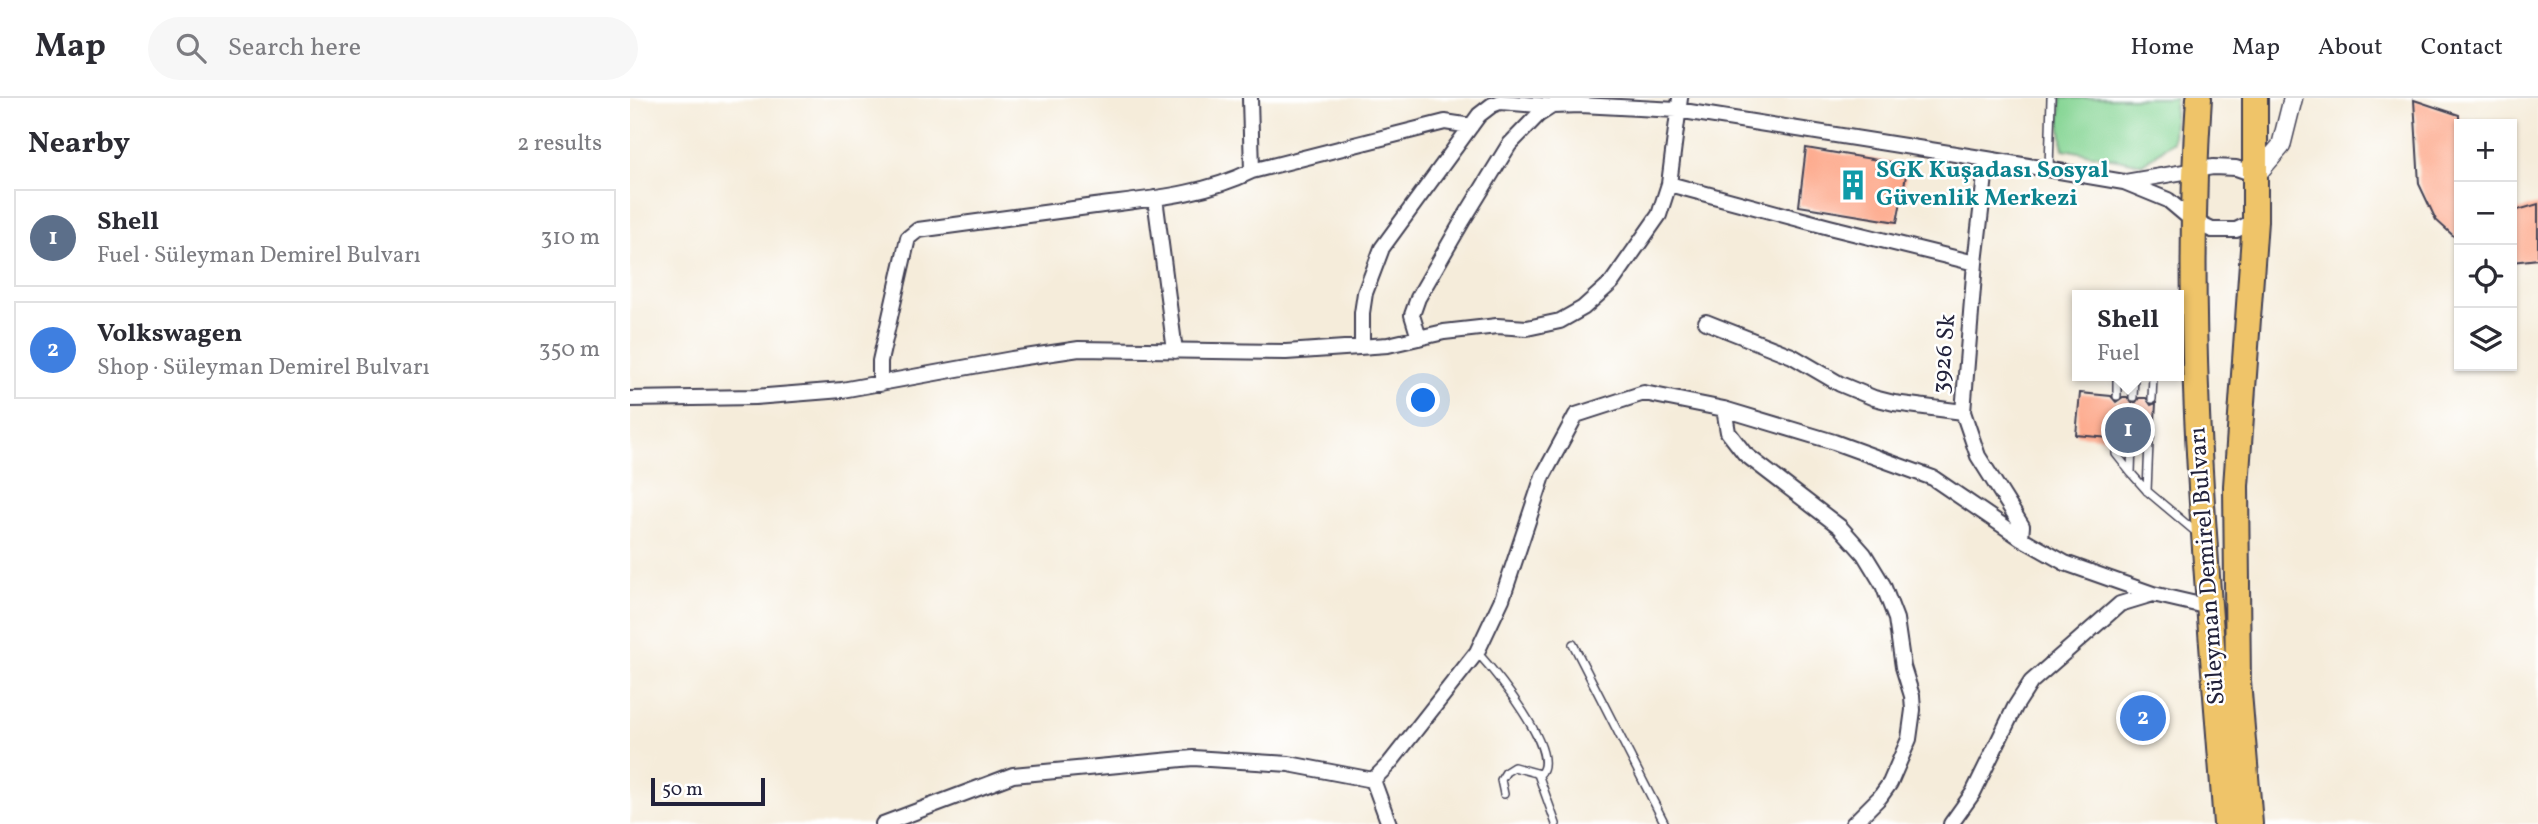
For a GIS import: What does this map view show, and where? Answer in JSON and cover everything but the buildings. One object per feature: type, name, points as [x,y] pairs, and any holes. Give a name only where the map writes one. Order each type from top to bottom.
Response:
[{"type":"highway","name":"Süleyman Demirel Bulvarı","points":[[2199,98],[2190,319],[2203,538],[2227,824]]},
{"type":"highway","name":"Süleyman Demirel Bulvarı","points":[[2250,824],[2238,681],[2236,486],[2256,221],[2255,98]]},
{"type":"street","points":[[1250,98],[1252,171]]},
{"type":"street","points":[[2123,182],[2213,167],[2236,168],[2256,175],[2281,146],[2293,98]]},
{"type":"street","points":[[1362,347],[1365,293],[1379,254],[1471,126],[1482,104],[1679,104],[2123,182],[2168,200],[2193,221],[2212,230],[2236,230],[2256,221]]},
{"type":"street","points":[[630,399],[795,395],[880,384],[1079,349],[1286,352],[1388,345],[1444,332],[1497,326],[1527,328],[1560,321],[1583,308],[1612,282],[1659,215],[1670,184],[1679,104]]},
{"type":"street","points":[[1419,338],[1412,314],[1418,298],[1509,145],[1538,115],[1552,106]]},
{"type":"street","points":[[880,384],[880,361],[908,238],[918,230],[1155,198],[1235,180],[1252,171],[1445,122],[1471,126]]},
{"type":"street","name":"3926 Sk","points":[[1987,159],[1975,263],[1963,412],[1978,456],[2022,526],[2021,538]]},
{"type":"street","points":[[1670,184],[1975,263]]},
{"type":"street","points":[[1155,198],[1175,351]]},
{"type":"street","points":[[1706,322],[1792,356],[1840,384],[1874,398],[1963,412]]},
{"type":"street","points":[[1373,780],[1389,764],[1477,652],[1502,599],[1543,476],[1576,415],[1644,393],[1724,410],[1834,442],[1933,478],[2021,538],[2066,563],[2153,594],[2209,607]]},
{"type":"street","points":[[1724,410],[1728,432],[1745,454],[1825,515],[1853,540],[1875,569],[1893,610],[1903,667],[1912,696],[1910,732],[1904,754],[1889,783],[1880,797],[1853,824]]},
{"type":"street","points":[[1951,824],[1973,793],[2015,707],[2031,682],[2120,604],[2153,594]]},
{"type":"street","points":[[883,824],[1013,775],[1193,758],[1289,764],[1373,780]]},
{"type":"street","points":[[1373,780],[1389,824]]},
{"type":"lane","points":[[2049,170],[2051,98]]},
{"type":"lane","points":[[2117,396],[2118,381]]},
{"type":"lane","points":[[2133,397],[2134,381]]},
{"type":"lane","points":[[2152,399],[2153,381]]},
{"type":"lane","points":[[2116,439],[2116,454],[2131,473],[2147,491],[2203,538]]},
{"type":"lane","points":[[2131,473],[2132,440]]},
{"type":"lane","points":[[2147,491],[2149,442]]},
{"type":"lane","points":[[1573,644],[1664,822],[1654,824]]},
{"type":"lane","points":[[1477,652],[1504,683],[1542,745],[1545,767],[1538,774]]},
{"type":"lane","points":[[1504,794],[1501,779],[1510,769],[1514,767],[1538,774]]},
{"type":"lane","points":[[1538,774],[1556,824]]},
{"type":"green space","points":[[2061,98],[2175,98],[2173,141],[2143,164],[2063,149]]},
{"type":"place","name":"SGK Kuşadası Sosyal Güvenlik Merkezi","points":[[1853,185]]},
{"type":"place","name":"Shell","points":[[2128,430]]},
{"type":"place","name":"Volkswagen","points":[[2143,718]]}]
